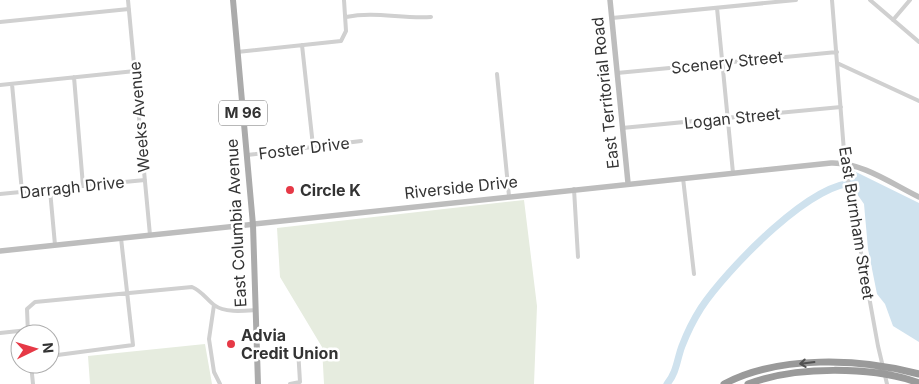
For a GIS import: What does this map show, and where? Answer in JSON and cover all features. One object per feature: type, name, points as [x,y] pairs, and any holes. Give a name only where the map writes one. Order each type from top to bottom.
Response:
[{"type":"highway","points":[[724,384],[749,374],[808,362],[856,362],[919,374]]},
{"type":"highway","points":[[748,384],[806,372],[856,371],[919,384]]},
{"type":"main road","name":"East Columbia Avenue","points":[[233,0],[253,226],[258,384]]},
{"type":"street","name":"Weeks Avenue","points":[[128,0],[150,235]]},
{"type":"street","points":[[237,52],[339,41],[345,36],[346,17],[344,0]]},
{"type":"street","name":"East Territorial Road","points":[[610,0],[628,183]]},
{"type":"street","points":[[612,18],[796,0]]},
{"type":"street","name":"East Burnham Street","points":[[832,0],[846,171],[887,384]]},
{"type":"street","points":[[870,0],[919,42]]},
{"type":"street","points":[[893,20],[910,0]]},
{"type":"street","points":[[717,8],[733,173]]},
{"type":"street","points":[[0,22],[129,9]]},
{"type":"street","points":[[346,17],[377,13],[407,19],[431,17]]},
{"type":"street","points":[[302,45],[314,146]]},
{"type":"street","name":"Scenery Street","points":[[617,73],[836,52]]},
{"type":"street","points":[[837,63],[919,101]]},
{"type":"street","points":[[0,85],[135,71]]},
{"type":"street","points":[[497,74],[508,196]]},
{"type":"street","points":[[74,77],[83,186]]},
{"type":"street","points":[[12,84],[22,192]]},
{"type":"street","name":"Logan Street","points":[[622,128],[841,107]]},
{"type":"street","name":"Foster Drive","points":[[247,155],[361,141]]},
{"type":"street","name":"Riverside Drive","points":[[0,251],[253,226],[628,183],[845,164],[859,168],[919,197]]},
{"type":"street","points":[[683,178],[694,274]]},
{"type":"street","name":"Darragh Drive","points":[[0,194],[145,180]]},
{"type":"street","points":[[574,189],[578,257]]},
{"type":"street","points":[[50,190],[55,245]]},
{"type":"street","points":[[60,355],[133,345],[121,238]]},
{"type":"street","points":[[28,324],[27,309],[34,302],[192,287],[200,290],[214,305],[235,310],[255,310]]},
{"type":"street","points":[[214,305],[209,339],[214,372],[220,384]]},
{"type":"street","points":[[290,384],[298,384],[300,382],[298,349]]},
{"type":"shaded area","points":[[524,200],[537,306],[534,384],[324,384],[322,347],[280,277],[277,228]]},
{"type":"shaded area","points":[[205,344],[212,384],[90,384],[88,356]]},
{"type":"water","points":[[854,171],[919,203],[919,342],[893,326],[885,304],[877,294],[868,249],[864,204],[855,191],[851,172]]},
{"type":"waterway","points":[[667,384],[675,370],[686,336],[701,308],[750,250],[774,228],[822,193],[843,184],[862,184]]},
{"type":"place","name":"Circle K","points":[[290,190]]},
{"type":"place","name":"Advia Credit Union","points":[[231,344]]}]
